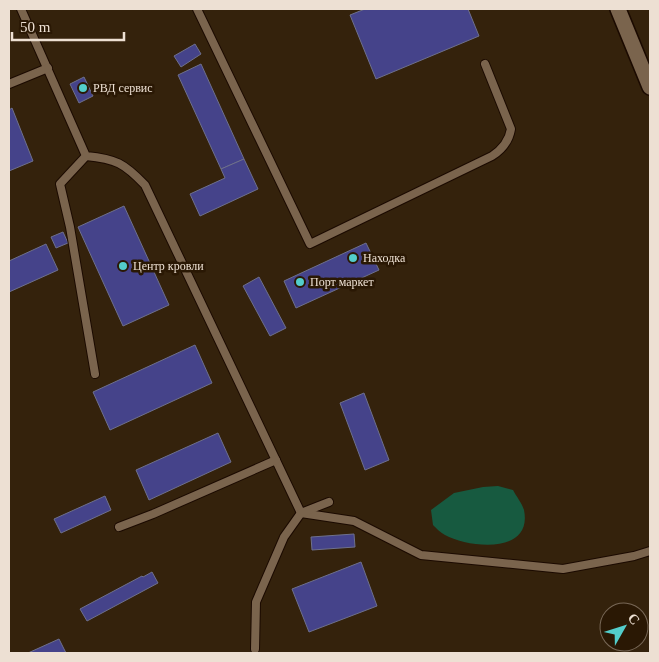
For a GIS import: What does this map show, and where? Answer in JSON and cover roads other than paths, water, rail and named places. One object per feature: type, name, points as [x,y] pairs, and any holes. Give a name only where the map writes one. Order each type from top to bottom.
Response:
[{"type":"street","points":[[618,9],[650,87]]},
{"type":"lane","points":[[21,9],[86,156]]},
{"type":"lane","points":[[197,9],[310,244],[501,150],[506,143],[511,128],[484,64]]},
{"type":"lane","points":[[9,84],[48,68]]},
{"type":"lane","points":[[86,156],[60,184],[70,227],[95,374]]},
{"type":"lane","points":[[86,156],[109,158],[132,172],[144,185],[302,513]]},
{"type":"lane","points":[[119,527],[276,460]]},
{"type":"lane","points":[[255,649],[256,602],[284,537],[302,513],[330,502]]},
{"type":"lane","points":[[302,513],[354,521],[421,555],[563,569],[634,556],[650,551]]},
{"type":"place","name":"РВД сервис","points":[[83,88]]},
{"type":"place","name":"Находка","points":[[353,258]]},
{"type":"place","name":"Центр кровли","points":[[123,266]]},
{"type":"place","name":"Порт маркет","points":[[300,282]]}]
